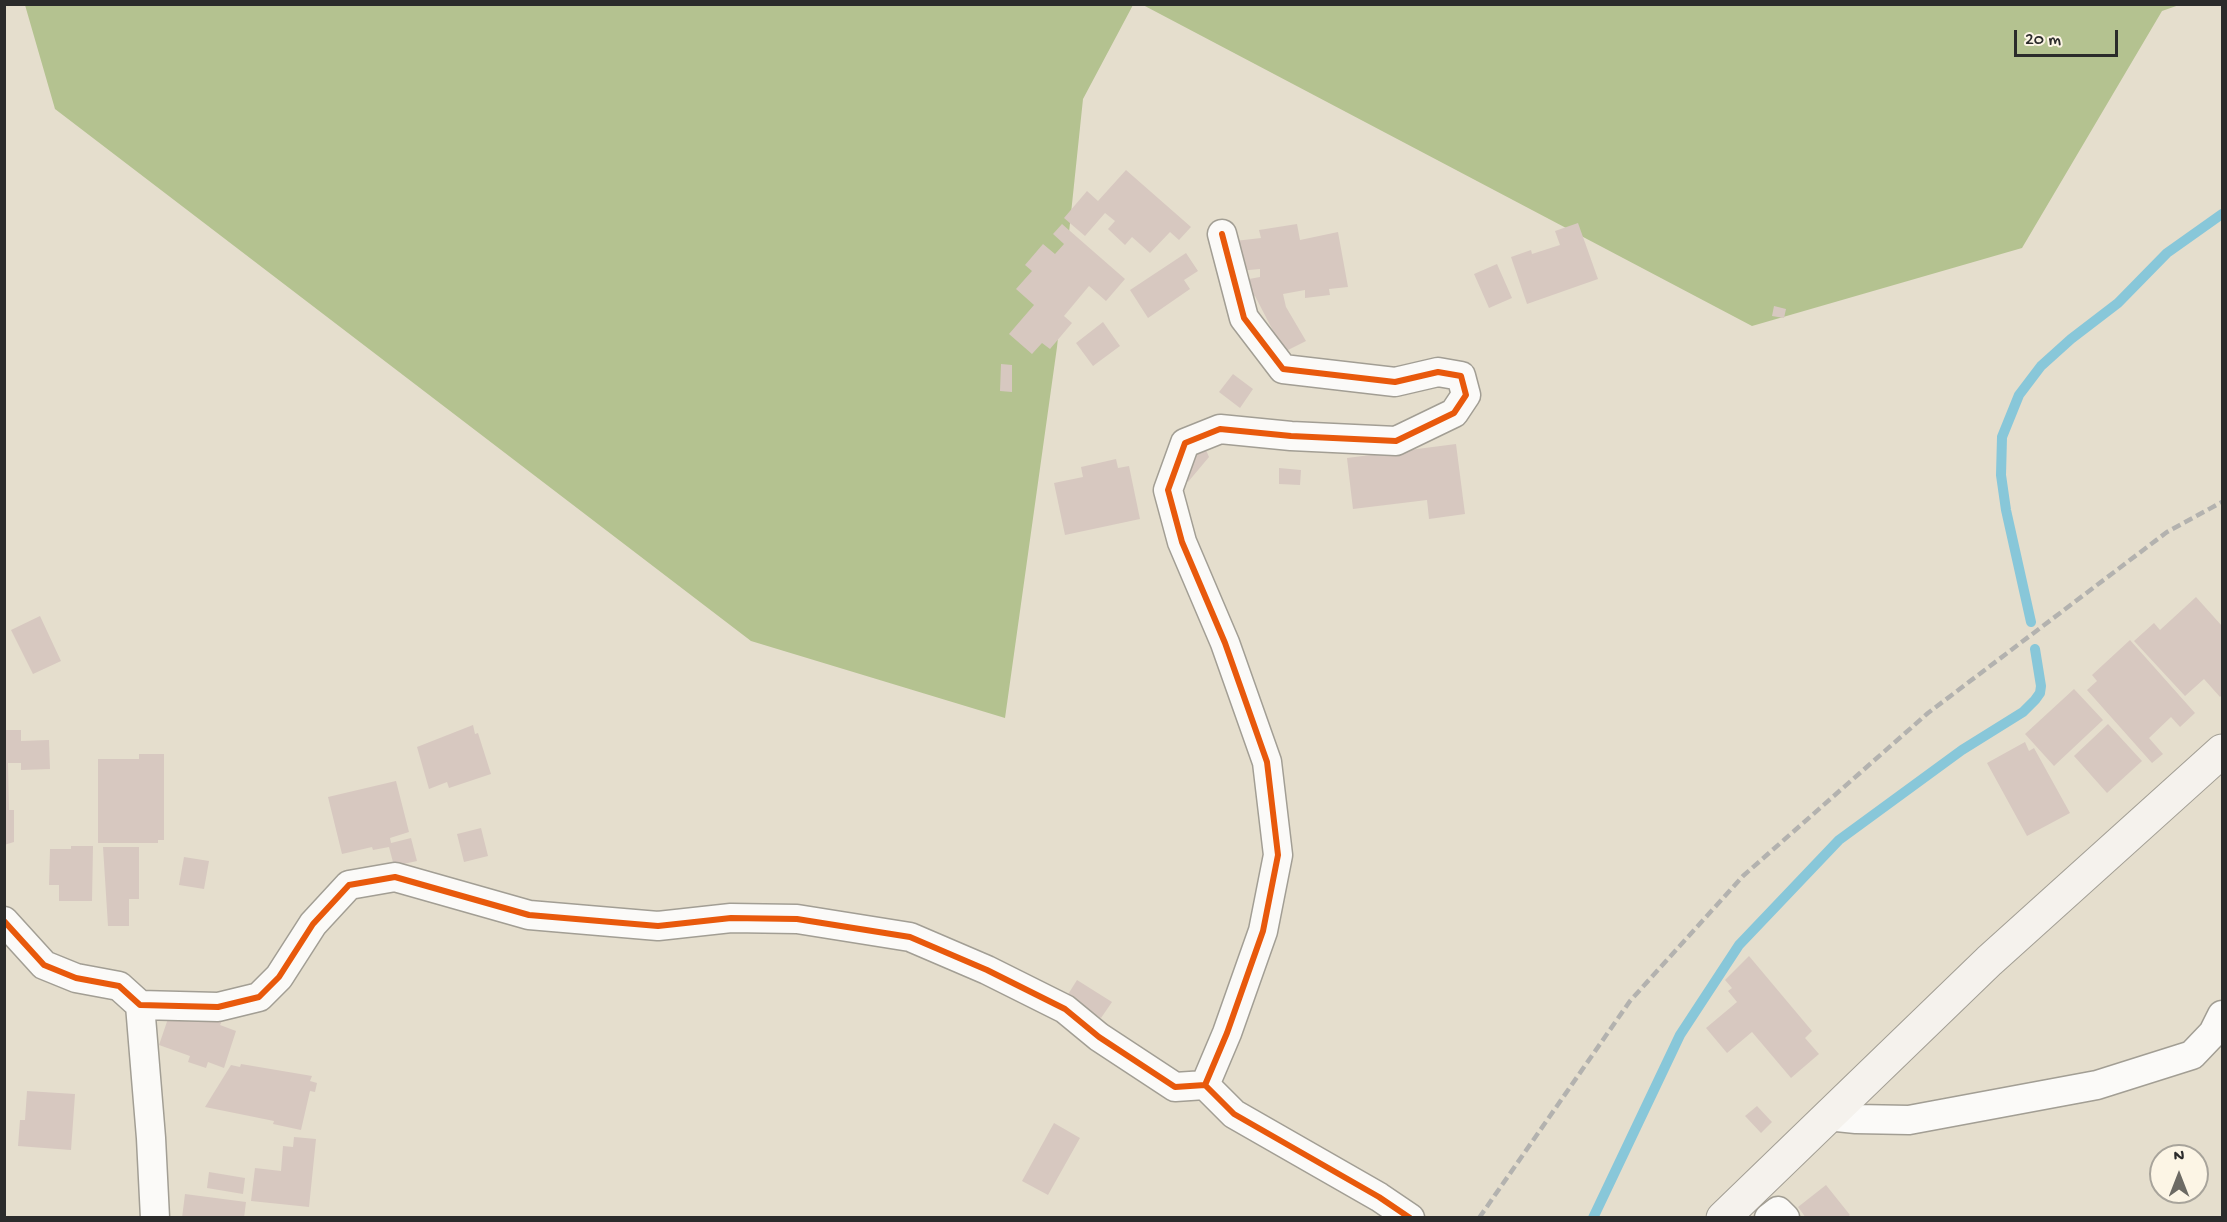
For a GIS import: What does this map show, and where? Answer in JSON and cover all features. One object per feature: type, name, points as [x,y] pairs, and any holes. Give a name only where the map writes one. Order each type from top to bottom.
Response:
[{"type":"street","points":[[1205,1085],[1227,1033],[1263,931],[1278,855],[1267,762],[1225,643],[1182,542],[1168,490],[1185,443],[1220,429],[1291,436],[1396,441],[1454,413],[1466,395],[1461,376],[1438,372],[1395,382],[1283,369],[1244,318],[1222,234]]},
{"type":"street","points":[[1723,1218],[1989,961],[2223,751]]},
{"type":"street","points":[[4,921],[44,965],[76,978],[119,986],[140,1005],[218,1007],[259,998],[279,977],[313,924],[349,885],[395,877],[529,915],[658,926],[730,918],[797,919],[910,936],[987,970],[1065,1009],[1099,1036],[1176,1087],[1205,1085],[1234,1114],[1379,1197],[1410,1218]]},
{"type":"street","points":[[140,1005],[155,1218]]},
{"type":"street","points":[[1827,1116],[1909,1120],[2097,1085],[2192,1055],[2213,1032],[2223,1015]]},
{"type":"street","points":[[1769,1218],[1778,1211],[1785,1218]]},
{"type":"green space","points":[[25,5],[1133,5],[1083,99],[1057,347],[1005,718],[751,641],[55,109]]},
{"type":"green space","points":[[1143,5],[2179,5],[2162,11],[2022,248],[1752,326]]},
{"type":"building","points":[[1126,170],[1191,227],[1179,240],[1170,232],[1150,253],[1132,237],[1125,245],[1108,229],[1115,221],[1105,213],[1085,236],[1064,218],[1087,191],[1098,201]]},
{"type":"building","points":[[1578,223],[1598,279],[1527,304],[1511,257],[1531,250],[1532,254],[1560,245],[1555,231]]},
{"type":"building","points":[[1062,224],[1125,279],[1106,301],[1089,286],[1064,316],[1072,323],[1050,349],[1042,343],[1032,354],[1009,334],[1034,305],[1016,289],[1032,271],[1025,265],[1043,244],[1055,254],[1064,244],[1053,234]]},
{"type":"building","points":[[1297,224],[1300,240],[1338,232],[1348,287],[1329,289],[1330,295],[1305,298],[1305,290],[1283,294],[1286,307],[1306,341],[1284,352],[1255,296],[1252,297],[1249,279],[1260,277],[1260,269],[1238,271],[1235,241],[1261,238],[1259,230]]},
{"type":"building","points":[[1186,253],[1198,271],[1184,280],[1190,289],[1148,318],[1130,290]]},
{"type":"building","points":[[1497,264],[1512,298],[1489,308],[1474,274]]},
{"type":"building","points":[[1774,306],[1786,309],[1784,318],[1772,316]]},
{"type":"building","points":[[1103,322],[1120,346],[1093,366],[1076,343]]},
{"type":"building","points":[[1001,364],[1012,365],[1012,392],[1000,391]]},
{"type":"building","points":[[1233,374],[1253,389],[1240,408],[1219,392]]},
{"type":"building","points":[[1203,443],[1209,457],[1188,482],[1185,468]]},
{"type":"building","points":[[1456,444],[1465,514],[1429,519],[1427,500],[1353,509],[1347,458]]},
{"type":"building","points":[[1116,459],[1118,468],[1129,466],[1140,519],[1065,535],[1054,483],[1083,477],[1081,467]]},
{"type":"building","points":[[1279,468],[1301,470],[1300,485],[1279,484]]},
{"type":"building","points":[[2196,597],[2222,626],[2222,695],[2220,697],[2204,679],[2185,696],[2134,641],[2154,623],[2160,630]]},
{"type":"building","points":[[40,616],[61,661],[33,674],[11,630]]},
{"type":"building","points":[[2130,640],[2195,713],[2180,727],[2171,717],[2149,738],[2163,754],[2152,763],[2087,690],[2097,681],[2092,675]]},
{"type":"building","points":[[2074,689],[2103,720],[2054,766],[2025,734]]},
{"type":"building","points":[[2108,724],[2142,761],[2107,793],[2074,756]]},
{"type":"building","points":[[473,725],[475,734],[478,733],[491,774],[449,788],[447,782],[429,789],[417,747]]},
{"type":"building","points":[[4,730],[21,730],[21,741],[49,740],[50,769],[21,770],[21,763],[8,763],[9,810],[14,810],[14,842],[4,845]]},
{"type":"building","points":[[2025,742],[2029,751],[2034,748],[2070,813],[2027,836],[1987,763]]},
{"type":"building","points":[[139,754],[164,754],[164,840],[158,840],[158,843],[98,843],[98,759],[139,759]]},
{"type":"building","points":[[396,781],[409,832],[390,838],[391,843],[411,838],[417,861],[394,866],[389,847],[373,850],[372,847],[342,854],[328,797]]},
{"type":"building","points":[[481,828],[488,856],[464,862],[457,834]]},
{"type":"building","points":[[71,846],[93,846],[92,901],[59,901],[59,885],[49,885],[50,849],[71,849]]},
{"type":"building","points":[[103,847],[139,847],[139,899],[129,899],[129,926],[108,926]]},
{"type":"building","points":[[184,857],[209,861],[204,889],[179,885]]},
{"type":"building","points":[[1749,956],[1812,1031],[1805,1038],[1819,1054],[1791,1078],[1752,1032],[1727,1053],[1706,1028],[1737,1002],[1728,991],[1732,988],[1725,980]]},
{"type":"building","points":[[1077,980],[1112,1002],[1101,1018],[1067,996]]},
{"type":"building","points":[[172,1007],[223,1019],[220,1025],[236,1031],[224,1068],[208,1062],[206,1068],[188,1062],[190,1056],[159,1045]]},
{"type":"building","points":[[241,1064],[312,1076],[310,1081],[317,1083],[315,1092],[310,1091],[301,1130],[273,1124],[274,1121],[205,1107],[231,1065],[240,1067]]},
{"type":"building","points":[[27,1091],[75,1094],[71,1150],[18,1146],[20,1120],[25,1120]]},
{"type":"building","points":[[1757,1106],[1772,1122],[1761,1133],[1745,1116]]},
{"type":"building","points":[[1054,1123],[1080,1138],[1048,1195],[1022,1181]]},
{"type":"building","points":[[294,1137],[316,1139],[309,1207],[251,1201],[255,1168],[281,1171],[283,1146],[293,1147]]},
{"type":"building","points":[[209,1172],[245,1178],[243,1194],[207,1188]]},
{"type":"building","points":[[1826,1185],[1850,1215],[1846,1218],[1806,1218],[1798,1207]]},
{"type":"building","points":[[185,1194],[246,1202],[244,1218],[182,1218]]},
{"type":"waterway","points":[[2031,622],[2006,510],[2001,475],[2002,437],[2019,395],[2041,366],[2071,339],[2118,303],[2167,253],[2222,214]]},
{"type":"waterway","points":[[1593,1218],[1680,1035],[1739,945],[1839,840],[1962,750],[2023,712],[2040,693],[2035,649]]},
{"type":"railway","points":[[1479,1218],[1630,1001],[1743,876],[1928,713],[2167,532],[2222,502]]},
{"type":"cycle path","points":[[1205,1085],[1227,1033],[1263,931],[1278,855],[1267,762],[1225,643],[1182,542],[1168,490],[1185,443],[1220,429],[1291,436],[1396,441],[1454,413],[1466,395],[1461,376],[1438,372],[1395,382],[1283,369],[1244,318],[1222,234]]},
{"type":"cycle path","points":[[4,921],[44,965],[76,978],[119,986],[140,1005],[218,1007],[259,997],[279,977],[313,924],[349,885],[395,877],[529,915],[658,926],[731,918],[797,919],[910,937],[987,970],[1065,1009],[1099,1037],[1175,1087],[1205,1085],[1234,1114],[1379,1197],[1410,1218]]}]
